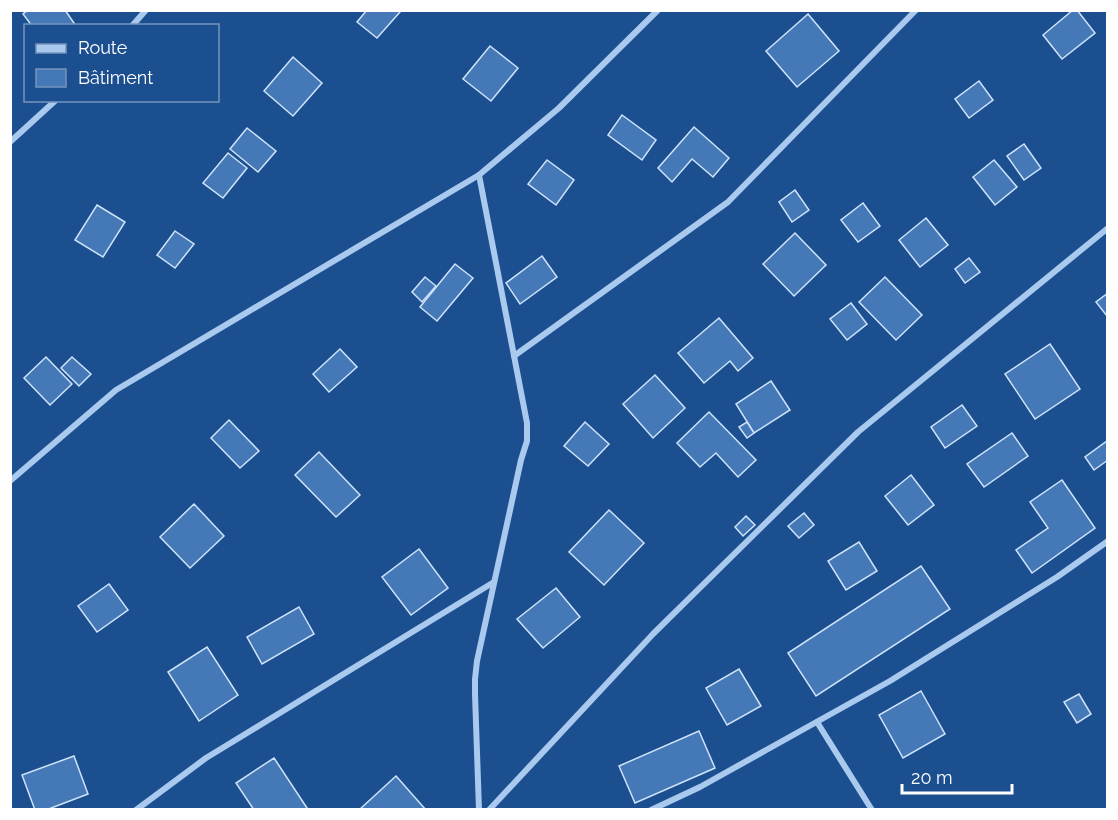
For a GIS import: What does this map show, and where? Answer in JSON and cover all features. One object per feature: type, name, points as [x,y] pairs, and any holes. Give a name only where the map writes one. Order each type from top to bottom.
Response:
[{"type":"street","points":[[134,24],[146,10]]},
{"type":"street","points":[[10,481],[116,390],[479,175],[559,108],[658,10]]},
{"type":"street","points":[[514,356],[728,201],[916,10]]},
{"type":"street","points":[[10,142],[54,102]]},
{"type":"street","points":[[479,175],[527,423],[527,441],[521,459],[477,661],[475,680],[479,810]]},
{"type":"street","points":[[489,810],[653,634],[858,432],[1107,228]]},
{"type":"street","points":[[651,810],[700,787],[900,675],[1057,577],[1107,541]]},
{"type":"street","points":[[136,810],[206,758],[494,582]]},
{"type":"street","points":[[817,722],[872,810]]},
{"type":"building","points":[[28,10],[65,10],[75,24],[30,24],[23,14]]},
{"type":"building","points":[[367,10],[398,10],[400,12],[377,38],[357,22]]},
{"type":"building","points":[[1073,10],[1077,10],[1095,33],[1062,59],[1043,35]]},
{"type":"building","points":[[808,14],[839,51],[797,87],[766,51]]},
{"type":"building","points":[[490,46],[518,68],[491,101],[463,79]]},
{"type":"building","points":[[293,57],[322,83],[293,116],[264,91]]},
{"type":"building","points":[[979,81],[993,100],[969,118],[955,99]]},
{"type":"building","points":[[622,115],[656,140],[642,160],[608,135]]},
{"type":"building","points":[[694,127],[729,158],[713,177],[692,159],[672,182],[658,168]]},
{"type":"building","points":[[247,128],[276,151],[258,172],[230,149]]},
{"type":"building","points":[[1024,144],[1041,168],[1024,180],[1007,156]]},
{"type":"building","points":[[228,153],[247,168],[223,198],[203,183]]},
{"type":"building","points":[[547,160],[574,180],[556,205],[528,184]]},
{"type":"building","points":[[994,160],[1017,187],[995,205],[973,177]]},
{"type":"building","points":[[795,190],[809,210],[792,222],[779,202]]},
{"type":"building","points":[[863,203],[880,226],[858,242],[841,220]]},
{"type":"building","points":[[97,205],[125,222],[103,257],[75,240]]},
{"type":"building","points":[[926,218],[948,245],[920,267],[899,240]]},
{"type":"building","points":[[175,231],[194,244],[175,268],[157,255]]},
{"type":"building","points":[[795,233],[826,265],[794,296],[763,264]]},
{"type":"building","points":[[542,256],[557,277],[520,304],[506,283]]},
{"type":"building","points":[[969,258],[980,272],[965,283],[955,269]]},
{"type":"building","points":[[455,264],[473,278],[437,321],[420,307]]},
{"type":"building","points":[[425,277],[436,286],[422,302],[412,292]]},
{"type":"building","points":[[885,277],[922,315],[896,340],[859,302]]},
{"type":"building","points":[[1108,293],[1108,316],[1107,316],[1096,302]]},
{"type":"building","points":[[851,303],[867,324],[847,340],[830,319]]},
{"type":"building","points":[[719,318],[753,358],[738,371],[730,361],[704,383],[678,353]]},
{"type":"building","points":[[1050,344],[1080,389],[1035,419],[1005,374]]},
{"type":"building","points":[[340,349],[357,367],[329,392],[313,374]]},
{"type":"building","points":[[46,357],[72,384],[50,405],[24,378]]},
{"type":"building","points":[[72,357],[91,374],[79,386],[61,368]]},
{"type":"building","points":[[655,375],[685,408],[653,438],[623,404]]},
{"type":"building","points":[[771,381],[790,410],[754,433],[736,404]]},
{"type":"building","points":[[962,405],[977,426],[945,448],[931,427]]},
{"type":"building","points":[[709,412],[756,460],[738,477],[716,453],[700,467],[677,443]]},
{"type":"building","points":[[229,420],[259,451],[240,468],[211,438]]},
{"type":"building","points":[[585,422],[609,444],[588,466],[564,446]]},
{"type":"building","points":[[747,422],[754,433],[747,438],[739,427]]},
{"type":"building","points":[[1012,433],[1028,456],[984,487],[967,464]]},
{"type":"building","points":[[1107,441],[1108,460],[1094,470],[1085,457]]},
{"type":"building","points":[[319,452],[360,495],[336,517],[295,475]]},
{"type":"building","points":[[911,475],[934,505],[908,525],[885,496]]},
{"type":"building","points":[[1062,480],[1095,528],[1032,573],[1016,550],[1048,528],[1030,502]]},
{"type":"building","points":[[194,504],[224,536],[190,568],[160,537]]},
{"type":"building","points":[[609,510],[644,543],[604,585],[569,552]]},
{"type":"building","points":[[804,513],[814,525],[799,538],[788,526]]},
{"type":"building","points":[[746,516],[755,525],[743,536],[735,527]]},
{"type":"building","points":[[859,542],[877,571],[846,590],[828,561]]},
{"type":"building","points":[[419,549],[448,588],[411,615],[382,577]]},
{"type":"building","points":[[921,566],[950,609],[816,696],[788,653]]},
{"type":"building","points":[[109,584],[128,610],[97,632],[78,606]]},
{"type":"building","points":[[556,588],[580,617],[543,648],[517,619]]},
{"type":"building","points":[[299,607],[314,634],[262,664],[247,637]]},
{"type":"building","points":[[207,647],[238,695],[199,721],[168,672]]},
{"type":"building","points":[[739,669],[761,706],[727,725],[706,688]]},
{"type":"building","points":[[921,691],[945,734],[903,758],[879,715]]},
{"type":"building","points":[[1079,694],[1091,714],[1077,723],[1064,702]]},
{"type":"building","points":[[699,731],[715,768],[635,803],[619,766]]},
{"type":"building","points":[[74,756],[88,794],[46,810],[35,810],[22,775]]},
{"type":"building","points":[[274,758],[307,808],[305,810],[254,810],[236,783]]},
{"type":"building","points":[[396,776],[426,810],[359,810]]}]
